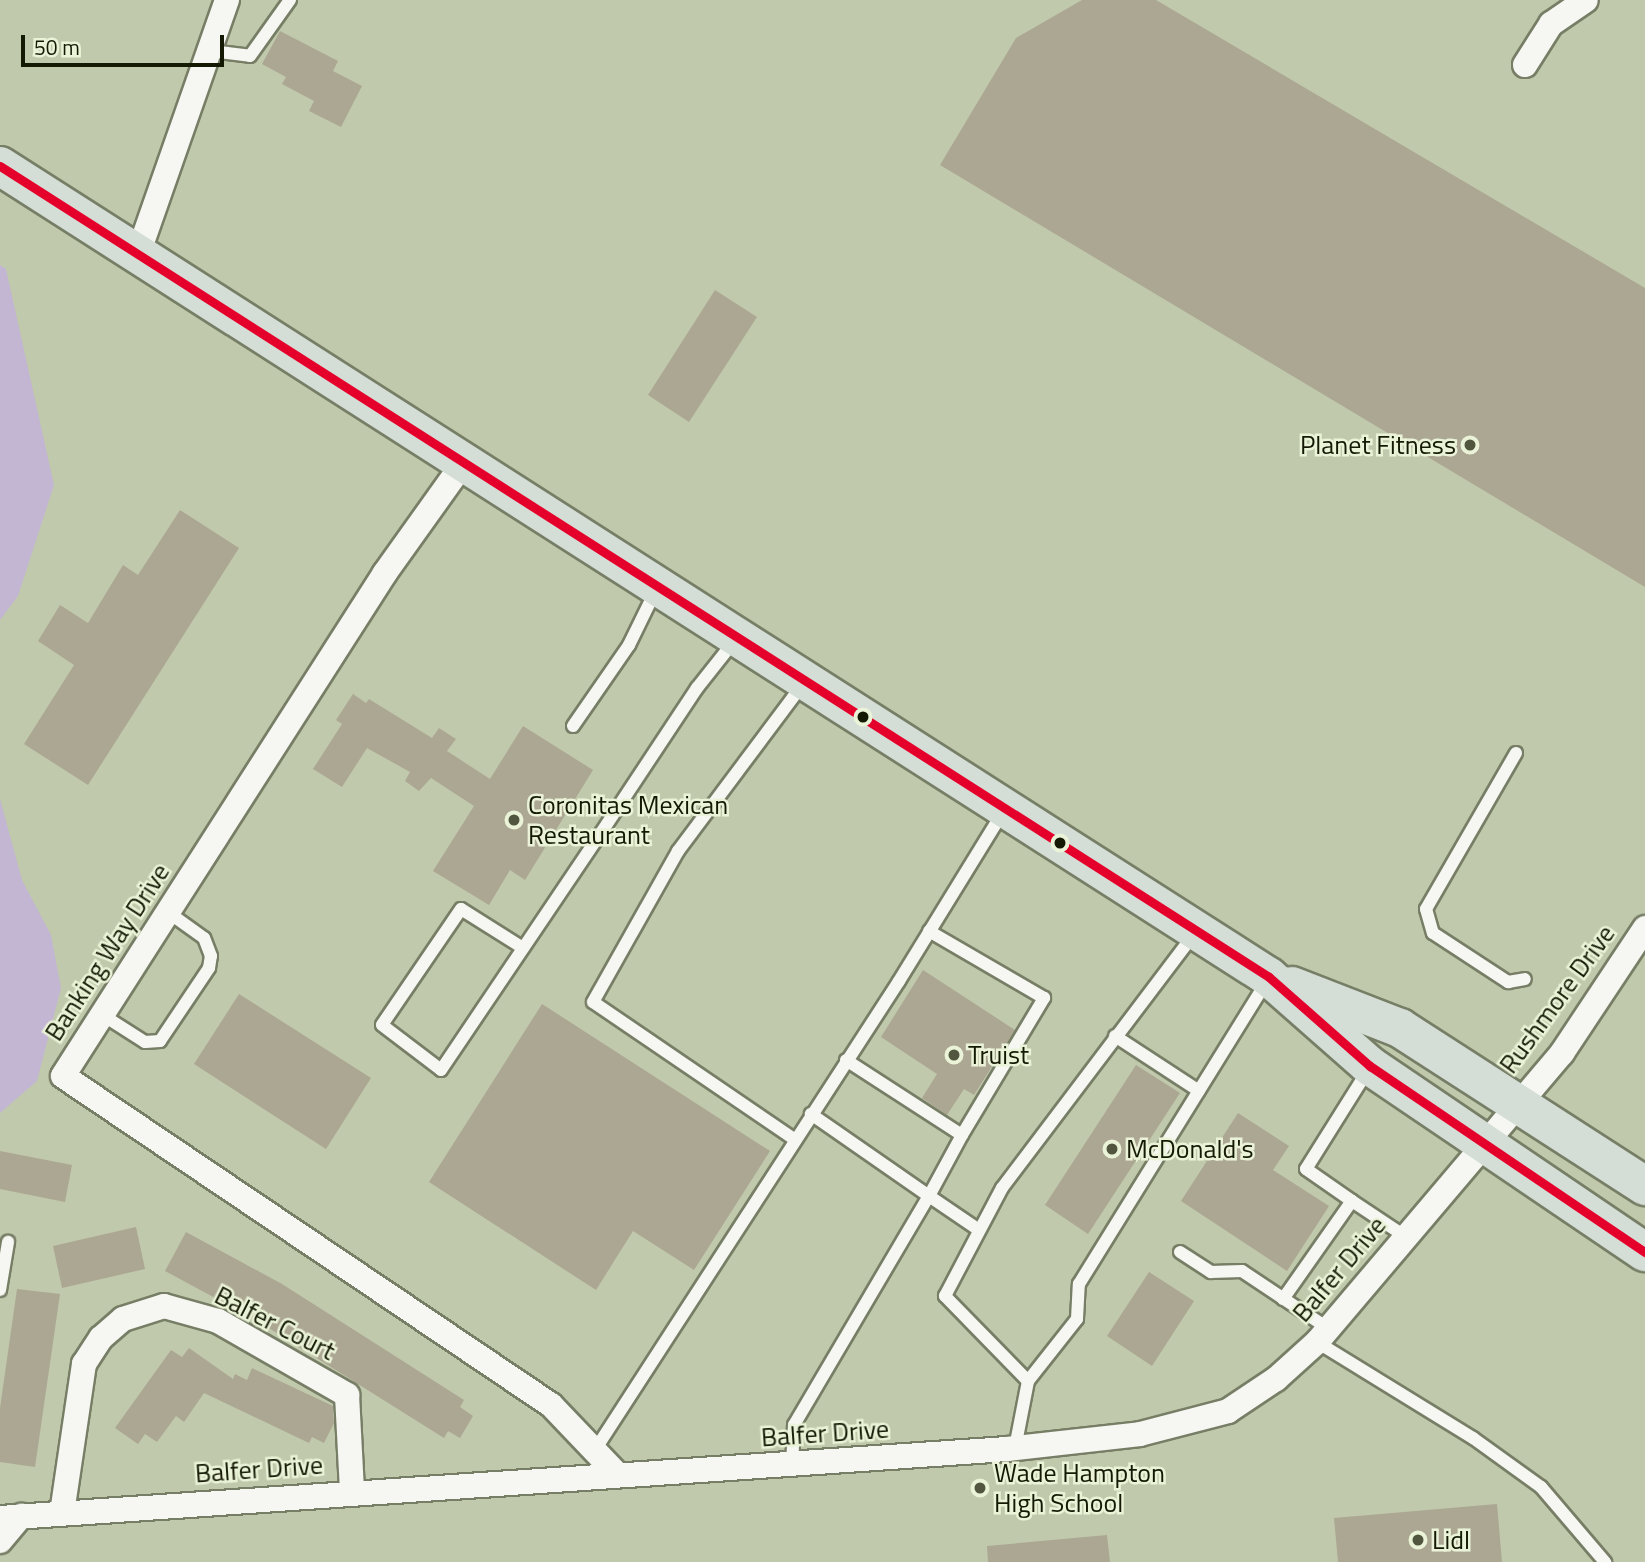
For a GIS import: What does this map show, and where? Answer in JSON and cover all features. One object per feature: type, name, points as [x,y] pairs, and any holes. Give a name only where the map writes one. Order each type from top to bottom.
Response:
[{"type":"main road","points":[[0,166],[1003,812],[1269,977],[1370,1066],[1645,1252]]},
{"type":"main road","points":[[1269,977],[1400,1028],[1645,1186]]},
{"type":"street","points":[[138,254],[227,0]]},
{"type":"street","points":[[1525,65],[1551,24],[1586,0]]},
{"type":"street","name":"Banking Way Drive","points":[[463,466],[385,573],[63,1076],[551,1405],[617,1474]]},
{"type":"street","name":"Rushmore Drive","points":[[1516,1104],[1562,1053],[1642,937]]},
{"type":"street","name":"Balfer Drive","points":[[10,1517],[617,1474],[792,1466],[1015,1448],[1140,1434],[1195,1422],[1249,1398],[1323,1335],[1516,1104]]},
{"type":"street","name":"Balfer Court","points":[[62,1513],[84,1364],[101,1338],[122,1320],[164,1306],[218,1321],[347,1395],[352,1492]]},
{"type":"street","points":[[0,1541],[10,1517]]},
{"type":"lane","points":[[211,51],[250,56],[290,0]]},
{"type":"lane","points":[[573,726],[629,645],[656,590]]},
{"type":"lane","points":[[523,948],[461,909],[382,1025],[441,1070],[523,948],[697,688],[735,640]]},
{"type":"lane","points":[[794,1139],[593,1002],[678,851],[803,684]]},
{"type":"lane","points":[[1516,753],[1426,909],[1433,933],[1508,982],[1525,979]]},
{"type":"lane","points":[[595,1450],[1003,812]]},
{"type":"lane","points":[[101,1013],[145,1042],[160,1041],[202,978],[211,956],[204,938],[168,912]]},
{"type":"lane","points":[[792,1466],[794,1425],[1044,998],[929,931]]},
{"type":"lane","points":[[1028,1381],[945,1296],[1002,1188],[1196,932]]},
{"type":"lane","points":[[1015,1448],[1028,1381],[1077,1319],[1079,1284],[1269,977]]},
{"type":"lane","points":[[1115,1037],[1199,1091]]},
{"type":"lane","points":[[846,1060],[962,1135]]},
{"type":"lane","points":[[1370,1066],[1306,1169],[1406,1237]]},
{"type":"lane","points":[[811,1114],[979,1230]]},
{"type":"lane","points":[[1283,1299],[1352,1201]]},
{"type":"lane","points":[[0,1290],[8,1242]]},
{"type":"lane","points":[[1181,1252],[1211,1272],[1242,1271],[1283,1299],[1323,1335],[1541,1488],[1605,1562]]},
{"type":"shaded area","points":[[0,265],[6,269],[54,485],[18,596],[0,620]]},
{"type":"shaded area","points":[[0,799],[22,880],[51,935],[61,988],[37,1081],[0,1113]]},
{"type":"building","points":[[1082,0],[1156,0],[1645,288],[1645,587],[940,165],[1016,38]]},
{"type":"building","points":[[280,31],[338,61],[333,71],[362,86],[341,127],[309,111],[314,101],[282,84],[286,77],[262,64]]},
{"type":"building","points":[[715,290],[757,317],[689,422],[648,395]]},
{"type":"building","points":[[180,510],[239,548],[88,785],[24,744],[74,665],[38,641],[60,605],[88,623],[123,565],[138,575]]},
{"type":"building","name":"Coronitas Mexican Restaurant","points":[[353,694],[366,703],[369,699],[432,738],[439,728],[456,739],[447,751],[490,779],[523,726],[593,770],[525,880],[510,870],[489,905],[433,871],[474,806],[431,778],[419,791],[405,781],[410,772],[367,748],[342,787],[313,769],[342,724],[336,720]]},
{"type":"building","name":"Truist","points":[[923,970],[1015,1030],[974,1095],[964,1089],[947,1115],[922,1098],[937,1074],[881,1037]]},
{"type":"building","points":[[239,994],[371,1078],[326,1149],[194,1064]]},
{"type":"building","points":[[542,1004],[770,1151],[694,1270],[633,1231],[596,1290],[429,1182]]},
{"type":"building","name":"McDonald's","points":[[1136,1065],[1180,1093],[1088,1234],[1045,1205]]},
{"type":"building","points":[[1238,1113],[1289,1146],[1273,1170],[1329,1206],[1287,1271],[1181,1201]]},
{"type":"building","points":[[0,1151],[72,1165],[65,1202],[0,1189]]},
{"type":"building","points":[[136,1227],[145,1269],[62,1288],[53,1246]]},
{"type":"building","points":[[186,1232],[282,1284],[464,1400],[460,1407],[473,1416],[460,1438],[448,1431],[444,1438],[256,1320],[165,1271]]},
{"type":"building","points":[[1149,1272],[1194,1301],[1152,1366],[1107,1336]]},
{"type":"building","points":[[17,1289],[60,1294],[35,1467],[0,1462],[0,1408]]},
{"type":"building","points":[[189,1348],[233,1379],[235,1374],[247,1380],[252,1368],[333,1406],[334,1423],[324,1443],[312,1437],[309,1443],[204,1393],[184,1422],[176,1416],[157,1442],[145,1434],[138,1444],[115,1428],[171,1350],[182,1357]]},
{"type":"building","name":"Lidl","points":[[1497,1504],[1502,1562],[1338,1562],[1334,1518]]},
{"type":"building","points":[[1107,1535],[1110,1562],[988,1562],[987,1546]]},
{"type":"transit line","points":[[0,166],[1269,977],[1370,1066],[1645,1252]]},
{"type":"place","name":"Planet Fitness","points":[[1470,445]]},
{"type":"place","name":"Coronitas Mexican Restaurant","points":[[514,820]]},
{"type":"place","name":"Truist","points":[[954,1055]]},
{"type":"place","name":"McDonald's","points":[[1112,1149]]},
{"type":"place","name":"Wade Hampton High School","points":[[980,1488]]},
{"type":"place","name":"Lidl","points":[[1418,1540]]}]
